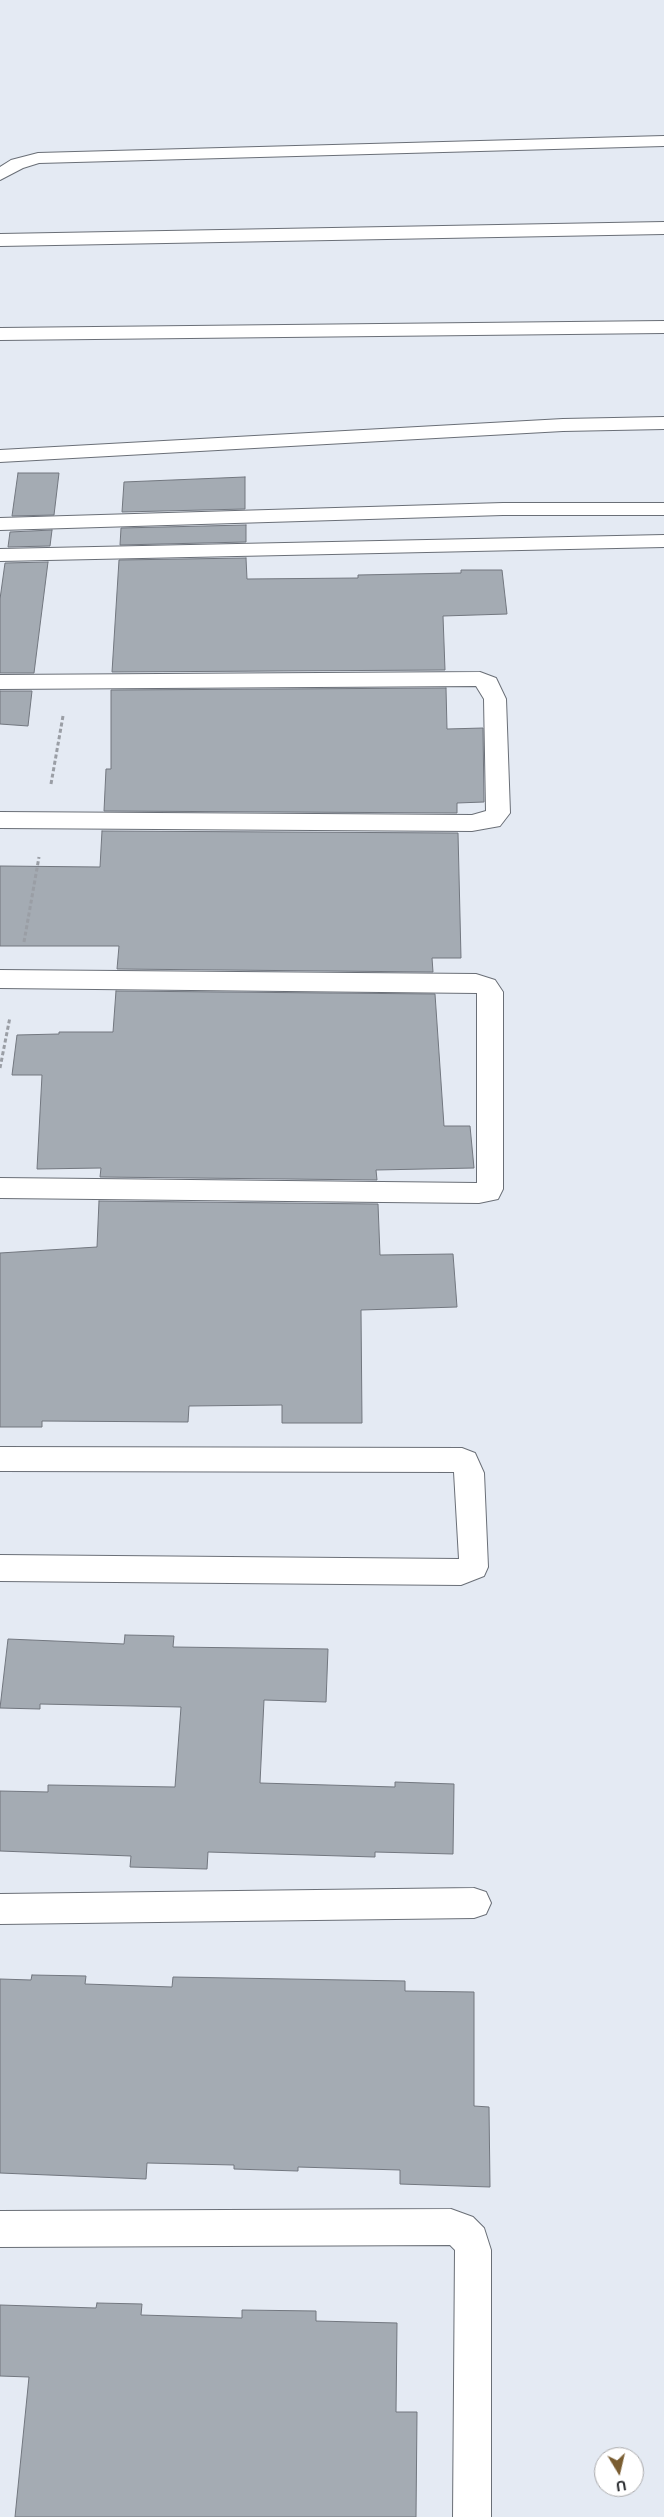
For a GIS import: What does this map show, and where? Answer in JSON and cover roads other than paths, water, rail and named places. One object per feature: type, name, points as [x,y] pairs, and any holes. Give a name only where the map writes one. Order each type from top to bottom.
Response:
[{"type":"street","points":[[0,175],[16,164],[38,158],[664,141]]},
{"type":"street","points":[[0,240],[664,228]]},
{"type":"street","points":[[0,334],[664,328]]},
{"type":"street","points":[[0,456],[563,426],[664,423]]},
{"type":"street","points":[[503,508],[507,544]]},
{"type":"street","points":[[0,524],[503,508],[664,509]]},
{"type":"street","points":[[554,508],[554,544]]},
{"type":"street","points":[[0,555],[664,541]]},
{"type":"street","points":[[0,682],[480,680],[488,683],[495,699],[498,813],[492,820],[472,823],[0,820]]},
{"type":"street","points":[[0,1188],[478,1193],[490,1189],[490,992],[482,983],[9,979]]},
{"type":"street","points":[[0,1459],[462,1460],[469,1473],[474,1562],[473,1567],[461,1572],[0,1568]]},
{"type":"street","points":[[0,1909],[474,1902]]},
{"type":"street","points":[[0,2229],[451,2227],[460,2230],[471,2241],[473,2250],[472,2517]]}]
